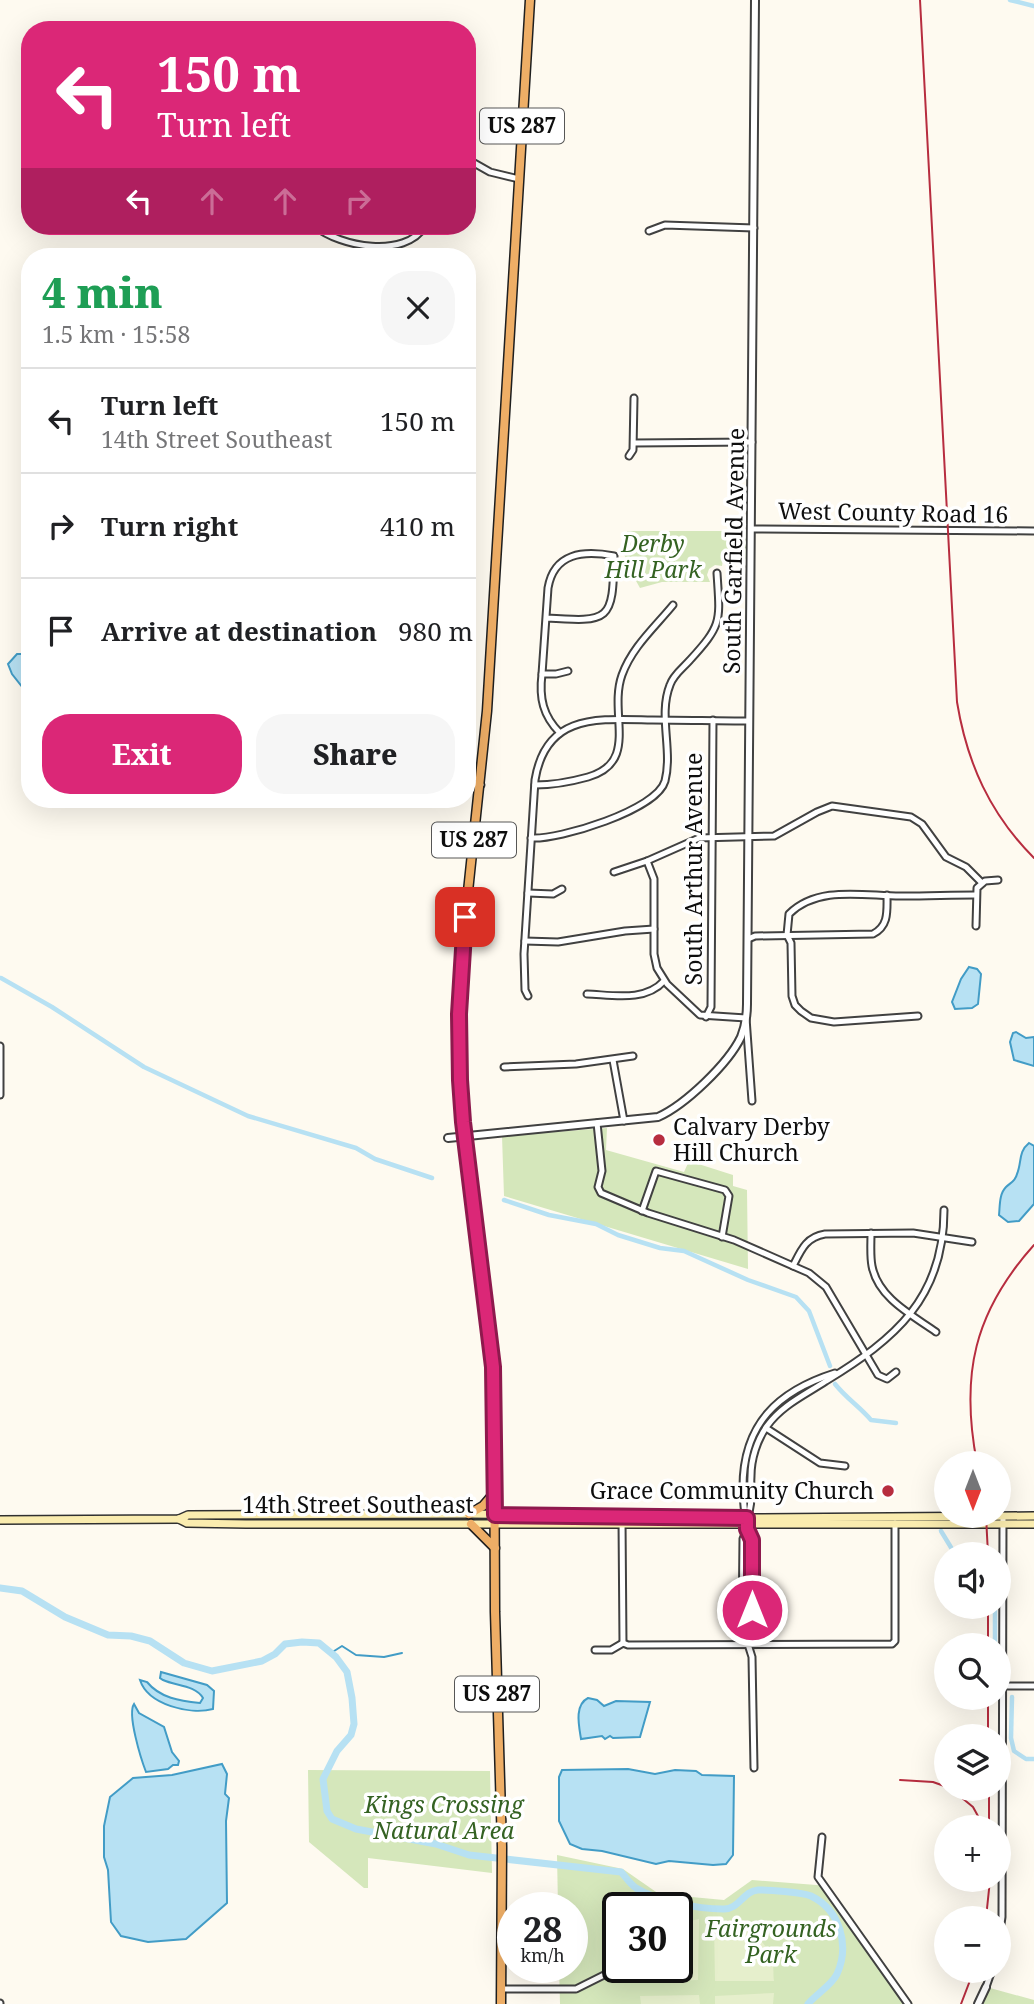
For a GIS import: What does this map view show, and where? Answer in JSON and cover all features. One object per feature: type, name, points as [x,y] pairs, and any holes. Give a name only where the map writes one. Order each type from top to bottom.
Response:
[{"type":"highway","name":"US 287","points":[[501,2004],[502,1847],[495,1621],[493,1367],[460,1080],[460,983],[481,785],[530,0]]},
{"type":"highway","points":[[469,1514],[483,1506],[495,1492]]},
{"type":"highway","points":[[471,1524],[495,1548]]},
{"type":"main road","name":"14th Street Southeast","points":[[179,1519],[188,1515],[469,1514],[495,1520]]},
{"type":"main road","points":[[211,1523],[214,1519],[240,1519],[244,1515]]},
{"type":"main road","points":[[246,1524],[260,1518],[293,1518],[301,1515]]},
{"type":"main road","points":[[1012,1519],[1034,1517]]},
{"type":"main road","name":"14th Street Southeast","points":[[0,1520],[179,1519],[187,1522],[246,1524],[471,1524],[495,1520],[747,1524],[934,1521]]},
{"type":"main road","points":[[1012,1521],[1034,1524]]},
{"type":"street","name":"South Garfield Avenue","points":[[752,1101],[746,1018],[755,0]]},
{"type":"street","points":[[476,164],[490,172],[519,179]]},
{"type":"street","points":[[649,231],[665,225],[754,228]]},
{"type":"street","points":[[326,235],[343,242],[388,246],[400,245],[418,235]]},
{"type":"street","points":[[629,456],[634,443],[634,398]]},
{"type":"street","points":[[634,443],[752,442]]},
{"type":"street","name":"West County Road 16","points":[[752,529],[1034,531]]},
{"type":"street","points":[[545,618],[584,621],[593,620],[603,614],[613,596],[614,556],[582,555],[559,562],[548,584],[545,618],[541,692],[549,722],[560,733]]},
{"type":"street","points":[[531,838],[551,837],[598,824],[650,801],[662,788],[666,776],[666,697],[670,683],[715,629],[719,610],[717,573]]},
{"type":"street","points":[[535,785],[569,783],[606,771],[612,765],[617,755],[620,682],[629,659],[673,605]]},
{"type":"street","points":[[542,674],[568,671]]},
{"type":"street","name":"South Arthur Avenue","points":[[706,1017],[711,1007],[713,720]]},
{"type":"street","points":[[528,996],[525,990],[525,941],[531,838],[536,773],[545,749],[560,733],[586,721],[749,721]]},
{"type":"street","points":[[476,784],[481,785]]},
{"type":"street","points":[[614,872],[647,861],[696,839],[774,836],[832,806],[906,816],[922,824],[946,857],[970,870],[982,883]]},
{"type":"street","points":[[448,1138],[658,1117],[683,1103],[733,1050],[742,1035],[746,1018],[706,1017],[698,1014],[664,981],[655,958],[654,879],[647,861]]},
{"type":"street","points":[[976,926],[977,888],[982,883],[998,880]]},
{"type":"street","points":[[528,893],[553,894],[562,889]]},
{"type":"street","points":[[918,1016],[834,1022],[811,1018],[795,1005],[792,996],[791,943],[787,935],[789,914],[815,898],[868,893],[975,895]]},
{"type":"street","points":[[748,939],[755,936],[876,933],[886,922],[887,895]]},
{"type":"street","points":[[525,941],[558,943],[625,931],[654,929]]},
{"type":"street","points":[[587,994],[640,995],[653,991],[664,981]]},
{"type":"street","points":[[0,1046],[0,1095]]},
{"type":"street","points":[[504,1067],[576,1064],[633,1056]]},
{"type":"street","points":[[613,1060],[624,1121]]},
{"type":"street","points":[[597,1124],[602,1171],[598,1187],[600,1192],[642,1211],[749,1247],[815,1277],[826,1287],[866,1356],[884,1380],[896,1372]]},
{"type":"street","points":[[642,1211],[656,1171],[725,1190],[729,1196],[722,1237]]},
{"type":"street","points":[[754,1768],[752,1657],[742,1632],[743,1539],[751,1509],[752,1461],[766,1428],[782,1409],[866,1356],[888,1339],[911,1313],[933,1273],[942,1237],[944,1210]]},
{"type":"street","points":[[871,1233],[872,1265],[878,1283],[891,1299],[936,1332]]},
{"type":"street","points":[[793,1266],[803,1246],[815,1236],[825,1234],[908,1233],[972,1242]]},
{"type":"street","points":[[748,1643],[752,1631],[752,1540],[743,1508],[746,1451],[758,1425],[769,1410],[786,1396],[841,1371]]},
{"type":"street","points":[[766,1428],[820,1463],[845,1466]]},
{"type":"street","points":[[622,1520],[623,1643]]},
{"type":"street","points":[[595,1650],[611,1650],[623,1643],[893,1643],[895,1521]]},
{"type":"street","points":[[1002,1633],[1003,1528]]},
{"type":"street","points":[[1011,1686],[1034,1686]]},
{"type":"street","points":[[1002,1710],[1002,1906]]},
{"type":"street","points":[[822,1837],[818,1877],[908,2004]]},
{"type":"street","points":[[501,1989],[576,1989],[602,1976]]},
{"type":"street","points":[[978,2004],[987,1983]]},
{"type":"green space","name":"Derby Hill Park","points":[[627,531],[748,531],[748,559],[723,559],[722,566],[715,565],[709,569],[707,575],[710,582],[662,582],[640,588],[623,553],[627,549]]},
{"type":"green space","points":[[607,1128],[606,1150],[684,1172],[689,1161],[733,1175],[733,1186],[747,1190],[748,1269],[504,1196],[502,1136]]},
{"type":"green space","name":"Kings Crossing Natural Area","points":[[308,1770],[490,1771],[492,1873],[368,1858],[368,1888],[364,1888],[309,1842]]},
{"type":"green space","name":"Fairgrounds Park","points":[[557,1855],[623,1869],[656,1892],[602,1892],[602,1983],[693,1983],[693,1897],[724,1900],[752,1880],[829,1886],[913,2004],[560,2004],[559,1983],[588,1983],[588,1892],[558,1892]]},
{"type":"green space","points":[[699,1919],[698,1980],[693,1980],[693,1920]]},
{"type":"green space","points":[[714,1920],[741,1927],[763,1942],[772,1959],[774,1981],[715,1981]]},
{"type":"green space","points":[[990,1988],[1034,2000],[1034,2004],[983,2004]]},
{"type":"green space","points":[[774,1993],[773,2004],[715,2004],[715,1996]]},
{"type":"green space","points":[[699,1995],[700,2004],[641,2004],[640,1996]]},
{"type":"water","points":[[17,654],[21,654],[21,685],[8,664]]},
{"type":"water","points":[[969,967],[977,969],[981,974],[978,1004],[972,1008],[955,1009],[952,1002]]},
{"type":"water","points":[[1016,1032],[1026,1038],[1034,1037],[1034,1066],[1014,1060],[1010,1042]]},
{"type":"water","points":[[1029,1143],[1034,1146],[1034,1204],[1019,1221],[1008,1222],[999,1215],[1001,1197],[1015,1179],[1022,1154]]},
{"type":"water","points":[[161,1672],[207,1685],[214,1691],[213,1709],[182,1709],[152,1696],[144,1689],[140,1680],[171,1698],[200,1703],[203,1698],[190,1688],[163,1680],[160,1678]]},
{"type":"water","points":[[588,1698],[597,1700],[604,1706],[616,1701],[650,1702],[640,1737],[610,1736],[605,1739],[602,1736],[581,1739],[579,1711]]},
{"type":"water","points":[[134,1704],[139,1713],[164,1727],[172,1752],[179,1761],[178,1765],[146,1772],[133,1726]]},
{"type":"water","points":[[222,1764],[227,1774],[225,1794],[229,1798],[226,1821],[227,1903],[186,1939],[148,1942],[121,1936],[111,1922],[108,1870],[104,1857],[104,1826],[110,1797],[133,1778],[172,1775]]},
{"type":"water","points":[[628,1769],[655,1774],[675,1770],[696,1771],[702,1775],[734,1776],[733,1855],[726,1864],[669,1861],[656,1864],[582,1849],[570,1844],[559,1821],[559,1777],[562,1770]]},
{"type":"waterway","points":[[1010,0],[1034,6]]},
{"type":"waterway","points":[[1,978],[52,1007],[144,1067],[248,1116],[356,1148],[375,1159],[432,1178]]},
{"type":"waterway","points":[[504,1200],[549,1215],[596,1224],[618,1235],[660,1248],[684,1251],[748,1280],[796,1297],[809,1311],[830,1366]]},
{"type":"waterway","points":[[835,1384],[871,1420],[896,1423]]},
{"type":"waterway","points":[[941,1531],[948,1542]]},
{"type":"waterway","points":[[0,1588],[22,1591],[65,1617],[108,1635],[131,1636],[150,1641],[184,1663],[212,1671],[262,1661],[285,1644],[319,1643],[336,1657],[347,1672],[354,1724],[351,1735],[337,1751],[323,1779],[327,1811],[332,1819],[356,1829],[436,1844],[469,1855],[621,1872],[644,1893],[702,1908],[728,1909],[758,1890],[811,1896],[821,1902],[835,1919],[840,1929],[842,1952],[835,1978],[808,2004]]},
{"type":"waterway","points":[[995,1619],[995,1633]]},
{"type":"waterway","points":[[331,1653],[342,1646],[356,1655],[384,1657],[402,1653]]},
{"type":"waterway","points":[[1012,1697],[1011,1738],[1014,1751],[1026,1759],[1034,1759]]},
{"type":"railway","points":[[920,0],[957,702],[967,746],[983,786],[1005,824],[1034,858]]},
{"type":"railway","points":[[975,1451],[970,1401],[977,1346],[997,1295],[1034,1245]]},
{"type":"railway","points":[[987,1528],[987,1542]]},
{"type":"railway","points":[[988,1619],[988,1633]]},
{"type":"railway","points":[[988,1710],[988,1724]]},
{"type":"railway","points":[[900,1780],[934,1782]]},
{"type":"railway","points":[[966,1801],[977,1815]]},
{"type":"railway","points":[[989,1801],[989,1815]]},
{"type":"railway","points":[[987,1906],[989,1892]]},
{"type":"railway","points":[[961,2004],[969,1983]]},
{"type":"place","name":"Calvary Derby Hill Church","points":[[659,1140]]},
{"type":"place","name":"Grace Community Church","points":[[888,1491]]},
{"type":"route","points":[[465,917],[460,972],[460,1080],[493,1367],[495,1515],[747,1518],[747,1529],[752,1540],[752,1610]]}]
